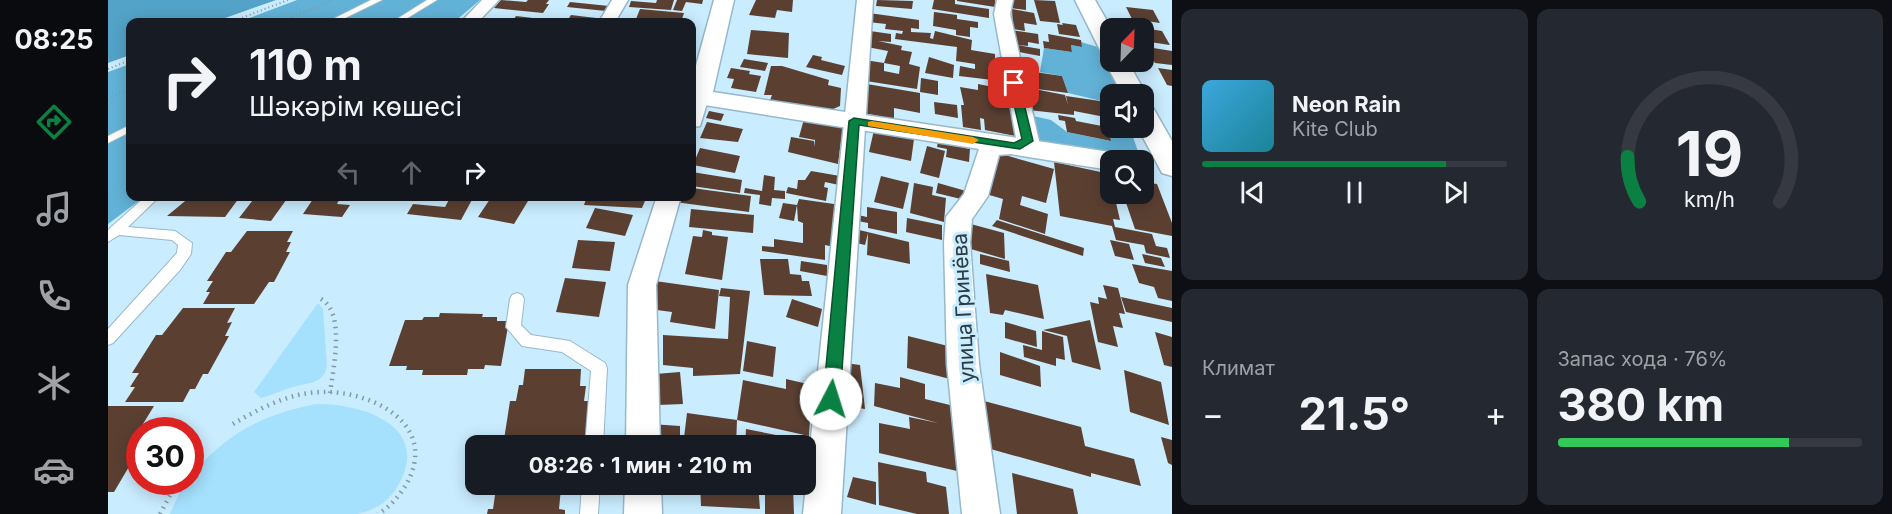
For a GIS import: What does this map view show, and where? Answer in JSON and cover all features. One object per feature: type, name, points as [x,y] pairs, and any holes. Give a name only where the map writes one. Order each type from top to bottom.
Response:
[{"type":"street","points":[[473,18],[491,0]]},
{"type":"street","points":[[609,18],[620,0]]},
{"type":"street","points":[[696,98],[724,0]]},
{"type":"street","points":[[822,514],[865,0]]},
{"type":"street","points":[[1005,0],[1002,14],[1018,106],[1028,141],[1016,147]]},
{"type":"street","points":[[1085,0],[1100,29]]},
{"type":"street","points":[[696,105],[854,121],[1100,160]]},
{"type":"street","points":[[1154,133],[1172,169]]},
{"type":"street","name":"улица Гринёва","points":[[981,514],[963,364],[957,242],[959,217],[976,195],[989,148],[1016,147]]},
{"type":"street","points":[[1154,167],[1172,169]]},
{"type":"street","points":[[643,435],[642,285],[667,201]]},
{"type":"street","points":[[643,495],[644,514]]},
{"type":"lane","points":[[340,18],[378,0]]},
{"type":"lane","points":[[403,18],[433,0]]},
{"type":"lane","points":[[108,140],[126,130]]},
{"type":"lane","points":[[112,233],[148,201]]},
{"type":"lane","points":[[108,339],[175,266],[184,254],[186,243],[176,236],[112,233]]},
{"type":"lane","points":[[517,299],[513,327],[527,341],[565,346],[599,368],[595,435]]},
{"type":"lane","points":[[589,514],[590,495]]},
{"type":"path","points":[[241,18],[288,0]]},
{"type":"path","points":[[290,18],[332,0]]},
{"type":"path","points":[[108,69],[126,62]]},
{"type":"path","points":[[108,99],[126,91]]},
{"type":"path","points":[[321,299],[328,303],[334,314],[334,362],[330,393]]},
{"type":"path","points":[[233,424],[257,410],[320,392],[346,394],[395,413],[406,426],[414,442],[415,462],[409,480],[396,499],[378,514]]},
{"type":"path","points":[[160,514],[170,495]]},
{"type":"shaded area","points":[[108,0],[276,0],[225,18],[126,18],[126,56],[108,63]]},
{"type":"shaded area","points":[[297,0],[480,0],[459,18],[250,18]]},
{"type":"shaded area","points":[[1081,42],[1100,48],[1100,72],[1112,72],[1116,84],[1100,84],[1100,101],[1068,93],[1062,76],[1040,72],[1044,48],[1072,52],[1071,45],[1082,47]]},
{"type":"shaded area","points":[[126,65],[126,201],[139,201],[108,224],[108,72]]},
{"type":"shaded area","points":[[1029,115],[1051,120],[1067,132],[1110,141],[1109,138],[1133,138],[1138,150],[1100,150],[1100,160],[1032,150]]},
{"type":"shaded area","points":[[318,303],[323,309],[327,366],[322,377],[314,382],[261,398],[254,392]]},
{"type":"shaded area","points":[[316,404],[351,408],[385,421],[398,432],[406,445],[407,462],[400,482],[392,494],[383,503],[358,514],[170,514],[178,495],[204,495],[204,461],[218,448],[262,420],[296,408]]},
{"type":"building","points":[[501,0],[526,2],[528,0],[549,0],[546,4],[549,4],[543,13],[494,8]]},
{"type":"building","points":[[657,0],[674,0],[671,10],[629,7],[631,1],[656,3]]},
{"type":"building","points":[[677,0],[703,0],[702,4],[686,2],[682,11],[673,10]]},
{"type":"building","points":[[756,0],[793,0],[792,12],[777,10],[775,18],[749,15]]},
{"type":"building","points":[[877,0],[913,1],[912,9],[876,6]]},
{"type":"building","points":[[934,0],[955,0],[955,4],[989,9],[989,18],[932,9]]},
{"type":"building","points":[[995,0],[995,7],[957,1]]},
{"type":"building","points":[[1010,0],[1026,0],[1026,10],[1010,8]]},
{"type":"building","points":[[1034,0],[1055,1],[1060,23],[1040,21]]},
{"type":"building","points":[[570,2],[609,6],[606,11],[567,7]]},
{"type":"building","points":[[1126,7],[1153,10],[1160,23],[1154,22],[1154,18],[1132,18]]},
{"type":"building","points":[[640,9],[684,13],[682,18],[636,18]]},
{"type":"building","points":[[1012,9],[1034,13],[1037,25],[1024,23],[1025,31],[1013,29]]},
{"type":"building","points":[[934,12],[957,15],[957,19],[978,22],[978,28],[970,27],[970,37],[956,35],[956,30],[933,26]]},
{"type":"building","points":[[869,13],[919,20],[919,29],[911,28],[911,32],[931,33],[930,38],[933,39],[935,31],[972,40],[971,50],[995,54],[995,62],[1003,63],[1003,69],[991,67],[991,71],[1001,73],[1001,81],[959,76],[960,66],[975,69],[975,64],[956,61],[957,47],[895,39],[896,33],[902,34],[903,31],[885,29],[886,24],[868,22]]},
{"type":"building","points":[[571,15],[596,18],[569,18]]},
{"type":"building","points":[[1062,23],[1076,25],[1080,37],[1059,34],[1057,24],[1063,25]]},
{"type":"building","points":[[751,30],[789,33],[788,58],[747,54]]},
{"type":"building","points":[[1011,30],[1038,34],[1039,44],[1028,42],[1028,46],[1017,45],[1040,49],[1040,56],[1013,51]]},
{"type":"building","points":[[1154,30],[1162,31],[1170,45],[1154,43]]},
{"type":"building","points":[[870,31],[891,34],[891,42],[878,41],[902,46],[901,50],[912,52],[909,64],[920,67],[917,89],[866,81],[865,60],[884,63],[888,51],[867,47]],"holes":[[[884,63],[900,66],[899,74],[884,71]]]},
{"type":"building","points":[[1048,34],[1081,40],[1082,47],[1071,45],[1072,52],[1044,48],[1043,41],[1049,42]]},
{"type":"building","points":[[1154,48],[1172,51],[1172,65],[1155,63]]},
{"type":"building","points":[[813,55],[822,57],[821,60],[845,66],[842,75],[806,67]]},
{"type":"building","points":[[929,57],[954,65],[953,78],[925,73]]},
{"type":"building","points":[[744,59],[768,63],[765,71],[740,67]]},
{"type":"building","points":[[771,66],[782,66],[829,80],[828,85],[841,88],[840,106],[831,110],[769,103],[772,95],[764,95]]},
{"type":"building","points":[[731,68],[750,71],[749,74],[761,76],[756,92],[731,88],[734,79],[727,78]]},
{"type":"building","points":[[1158,68],[1172,70],[1172,86],[1167,85]]},
{"type":"building","points":[[1021,70],[1062,76],[1068,93],[1029,88],[1065,95],[1068,105],[1066,96],[1100,101],[1100,116],[1074,111],[1074,115],[1028,110]]},
{"type":"building","points":[[921,78],[938,81],[938,95],[920,92]]},
{"type":"building","points":[[988,81],[1005,83],[1021,137],[985,130],[984,119],[980,118],[981,130],[963,127],[961,105],[964,105],[960,87],[978,90],[978,84],[988,86]]},
{"type":"building","points":[[861,83],[920,93],[920,113],[894,108],[894,119],[858,112]]},
{"type":"building","points":[[934,102],[957,105],[958,118],[935,114]]},
{"type":"building","points":[[709,111],[724,114],[721,121],[706,118]]},
{"type":"building","points":[[1058,115],[1100,126],[1100,138],[1110,138],[1111,141],[1067,132],[1065,121],[1059,120]]},
{"type":"building","points":[[804,119],[843,127],[838,164],[788,152],[791,137],[814,141],[814,147],[815,140],[799,137]]},
{"type":"building","points":[[707,122],[743,129],[738,142],[700,138]]},
{"type":"building","points":[[874,130],[914,139],[911,161],[869,152]]},
{"type":"building","points":[[938,142],[970,149],[969,162],[946,157],[947,149],[937,147]]},
{"type":"building","points":[[927,146],[945,151],[939,178],[920,173]]},
{"type":"building","points":[[700,148],[740,156],[735,173],[696,166]]},
{"type":"building","points":[[998,153],[1054,169],[1046,203],[1022,196],[1020,205],[1048,214],[1045,234],[999,219],[1003,199],[986,194]]},
{"type":"building","points":[[1054,162],[1100,172],[1100,204],[1116,204],[1120,220],[1113,219],[1115,227],[1152,234],[1156,246],[1167,248],[1170,258],[1146,253],[1144,245],[1116,240],[1112,226],[1060,216]]},
{"type":"building","points":[[811,171],[840,176],[839,185],[825,182],[824,187],[828,188],[826,201],[786,193],[788,187],[797,189],[798,180],[805,180]]},
{"type":"building","points":[[696,173],[742,180],[740,193],[696,187]]},
{"type":"building","points":[[764,175],[775,177],[774,190],[785,191],[785,199],[772,198],[771,206],[759,204],[760,195],[744,193],[745,188],[762,191]]},
{"type":"building","points":[[881,176],[909,183],[903,209],[874,202]]},
{"type":"building","points":[[914,183],[933,187],[932,195],[946,198],[944,222],[910,213]]},
{"type":"building","points":[[938,183],[966,191],[965,200],[936,193]]},
{"type":"building","points":[[1154,184],[1157,184],[1172,223],[1172,236],[1135,229],[1126,204],[1154,204]]},
{"type":"building","points":[[696,189],[751,196],[749,212],[675,202],[696,201]]},
{"type":"building","points":[[799,199],[834,204],[834,247],[825,245],[825,260],[762,251],[762,246],[774,247],[774,239],[803,243],[803,223],[798,221]]},
{"type":"building","points":[[185,201],[237,201],[225,217],[167,216]]},
{"type":"building","points":[[252,201],[285,201],[271,221],[239,218]]},
{"type":"building","points":[[312,201],[338,201],[337,204],[350,205],[342,217],[303,214]]},
{"type":"building","points":[[448,201],[471,201],[461,220],[407,214],[413,204],[445,207]]},
{"type":"building","points":[[489,201],[528,201],[514,224],[478,217]]},
{"type":"building","points":[[585,201],[645,201],[642,208],[584,205]]},
{"type":"building","points":[[783,203],[797,205],[794,221],[779,218]]},
{"type":"building","points":[[867,207],[897,212],[897,234],[868,228],[868,223],[858,221],[858,215],[867,217]]},
{"type":"building","points":[[595,208],[633,215],[625,236],[586,228]]},
{"type":"building","points":[[691,209],[754,215],[753,233],[689,227]]},
{"type":"building","points":[[907,218],[942,225],[942,240],[906,232]]},
{"type":"building","points":[[997,220],[1084,248],[1083,256],[992,226]]},
{"type":"building","points":[[967,223],[1004,233],[1005,259],[964,247]]},
{"type":"building","points":[[855,229],[909,242],[910,264],[867,255],[868,233],[865,245],[852,242]]},
{"type":"building","points":[[703,230],[712,232],[712,235],[728,237],[722,280],[685,274],[693,236],[702,237]]},
{"type":"building","points":[[247,231],[293,231],[287,242],[291,242],[286,252],[290,252],[274,282],[269,282],[254,304],[203,304],[210,292],[206,292],[213,281],[207,281],[226,252],[231,252]]},
{"type":"building","points":[[578,240],[615,242],[610,271],[572,268]]},
{"type":"building","points":[[1110,240],[1129,244],[1134,260],[1115,256]]},
{"type":"building","points":[[980,254],[1009,261],[1010,272],[980,264]]},
{"type":"building","points":[[1142,254],[1161,258],[1165,267],[1145,263]]},
{"type":"building","points":[[760,259],[788,259],[790,274],[801,275],[802,281],[809,281],[812,296],[764,295]]},
{"type":"building","points":[[801,261],[827,265],[827,276],[800,271]]},
{"type":"building","points":[[1132,264],[1172,271],[1172,301],[1158,298],[1154,287],[1139,283]]},
{"type":"building","points":[[986,274],[1038,285],[1044,319],[1005,310],[1003,315],[990,313]]},
{"type":"building","points":[[565,278],[606,282],[599,317],[556,312]]},
{"type":"building","points":[[655,281],[719,290],[715,329],[670,322],[672,312],[649,309]]},
{"type":"building","points":[[1103,285],[1118,288],[1125,314],[1119,313],[1123,328],[1113,326],[1118,347],[1098,342],[1090,302],[1099,304],[1098,297],[1107,299]]},
{"type":"building","points":[[721,288],[750,291],[740,374],[693,376],[693,368],[663,365],[663,335],[728,339],[730,297],[719,296]]},
{"type":"building","points":[[1121,297],[1172,308],[1172,322],[1126,312]]},
{"type":"building","points":[[792,299],[822,309],[818,327],[786,317]]},
{"type":"building","points":[[183,308],[235,308],[227,323],[232,322],[225,336],[229,336],[208,374],[203,374],[195,389],[190,389],[183,402],[125,402],[135,387],[130,387],[139,373],[132,373],[156,335],[162,335]]},
{"type":"building","points":[[440,313],[483,314],[482,317],[497,317],[497,321],[509,321],[501,366],[485,365],[484,369],[468,369],[467,375],[422,375],[423,370],[406,370],[407,366],[389,366],[405,320],[439,317]]},
{"type":"building","points":[[1090,320],[1101,370],[1072,362],[1067,336],[1043,330]]},
{"type":"building","points":[[1005,322],[1036,331],[1037,347],[1005,338]]},
{"type":"building","points":[[1042,331],[1063,337],[1065,360],[1056,358],[1056,366],[1024,357],[1023,345],[1042,350]]},
{"type":"building","points":[[1155,332],[1172,337],[1172,367],[1164,365]]},
{"type":"building","points":[[908,336],[948,346],[950,379],[907,368]]},
{"type":"building","points":[[747,341],[776,347],[773,377],[743,371]]},
{"type":"building","points":[[1000,352],[1040,366],[1041,387],[1000,375]]},
{"type":"building","points":[[837,362],[860,365],[865,409],[840,405]]},
{"type":"building","points":[[525,369],[581,369],[580,386],[586,386],[584,401],[589,401],[587,435],[505,435],[510,401],[516,401],[519,385],[523,385]]},
{"type":"building","points":[[1124,370],[1161,382],[1169,425],[1130,412]]},
{"type":"building","points":[[680,372],[683,404],[658,405],[655,374]]},
{"type":"building","points":[[900,377],[925,384],[925,399],[950,405],[957,471],[879,453],[879,423],[910,429],[909,417],[938,423],[874,406],[875,383],[900,388]]},
{"type":"building","points":[[786,379],[812,385],[809,435],[737,420],[743,380],[786,389]]},
{"type":"building","points":[[984,401],[1081,427],[1085,446],[1134,459],[1141,486],[1091,473],[1091,477],[987,448]]},
{"type":"building","points":[[108,406],[154,406],[147,417],[126,417],[126,472],[114,492],[108,492]]},
{"type":"building","points":[[687,413],[737,420],[736,435],[684,435]]},
{"type":"building","points":[[651,424],[680,426],[680,435],[650,435]]},
{"type":"building","points":[[746,429],[776,435],[746,435]]},
{"type":"building","points":[[1161,437],[1172,440],[1172,465],[1168,463]]},
{"type":"building","points":[[878,462],[926,472],[927,482],[946,487],[949,514],[917,514],[879,505]]},
{"type":"building","points":[[1012,473],[1073,489],[1078,514],[1017,514]]},
{"type":"building","points":[[853,477],[876,482],[876,505],[847,497]]},
{"type":"building","points":[[495,495],[560,495],[559,509],[565,510],[565,514],[487,514],[488,509],[493,509]]},
{"type":"building","points":[[700,495],[759,495],[760,509],[701,506]]},
{"type":"building","points":[[765,495],[793,495],[794,514],[765,514]]},
{"type":"slow traffic","points":[[872,124],[973,140]]},
{"type":"route","points":[[831,399],[854,121],[1016,147],[1028,141],[1014,83]]}]
